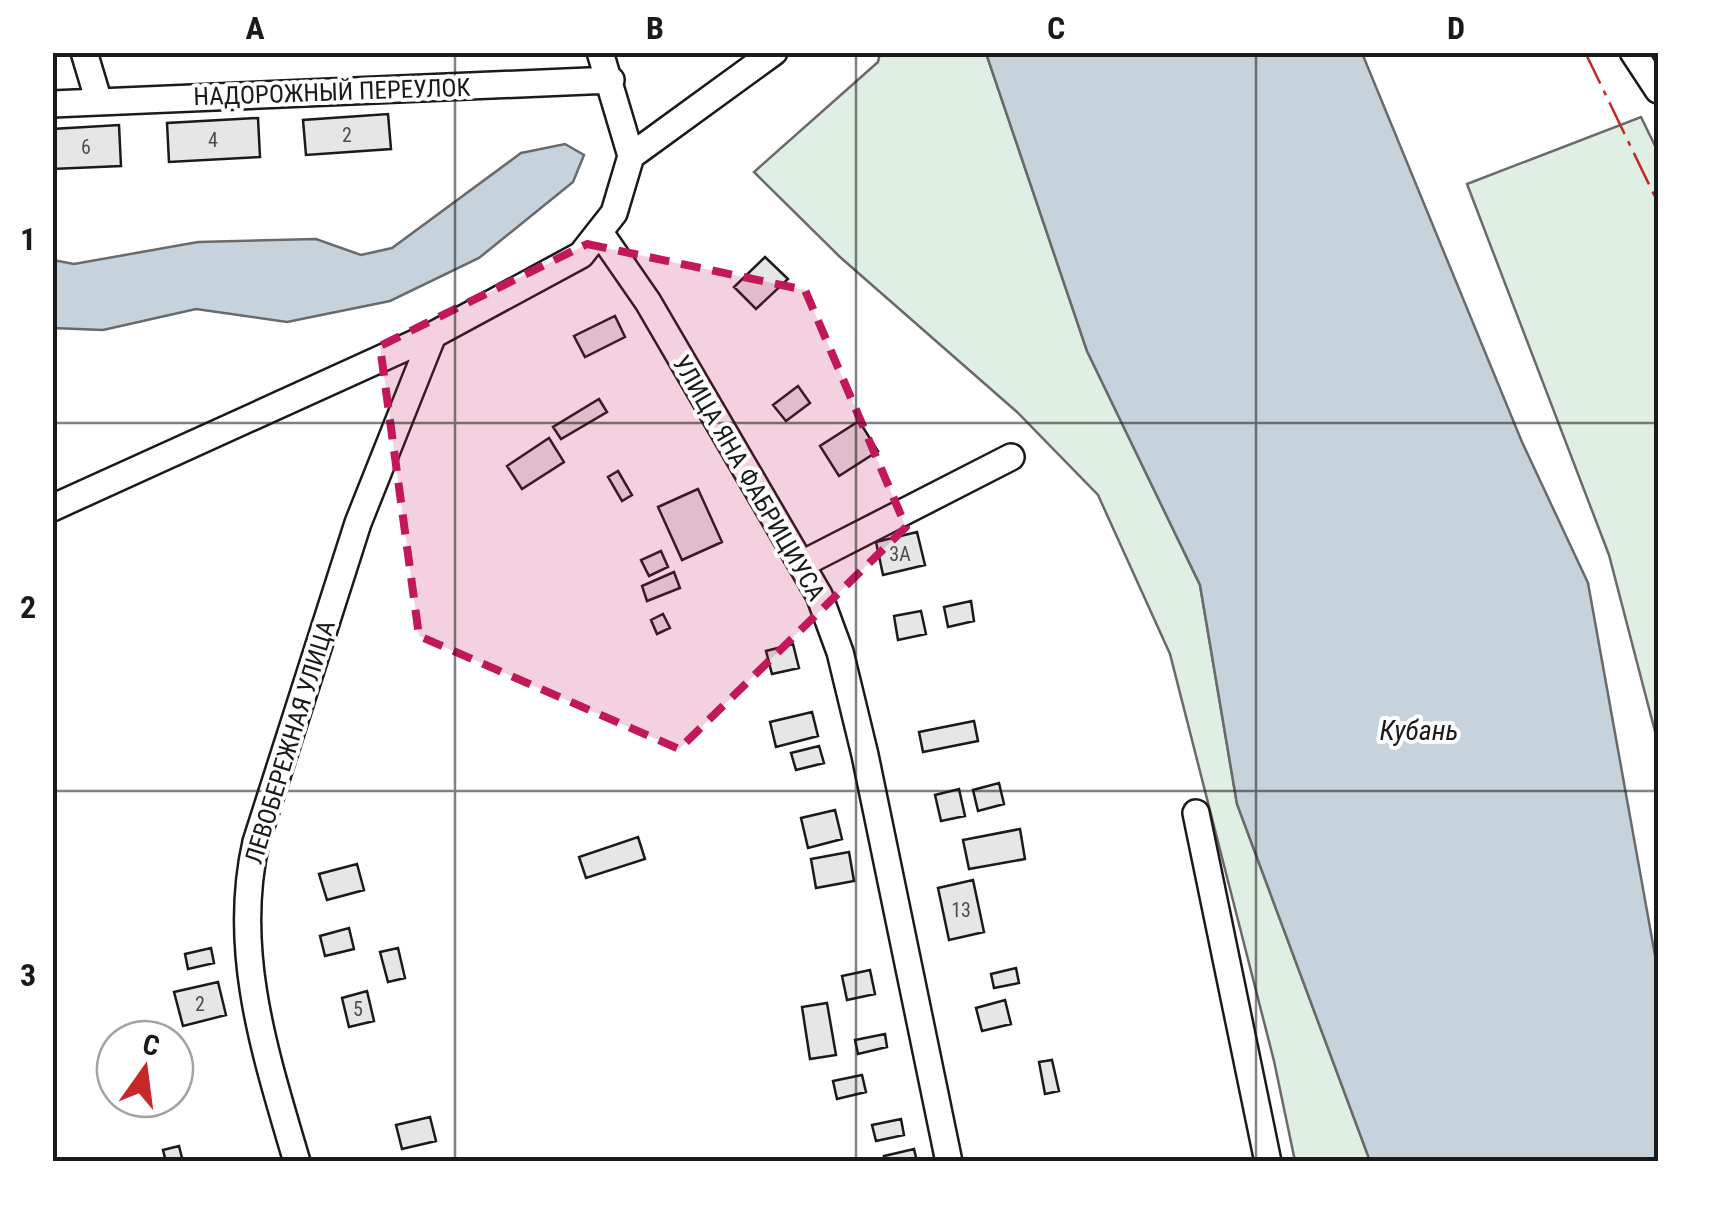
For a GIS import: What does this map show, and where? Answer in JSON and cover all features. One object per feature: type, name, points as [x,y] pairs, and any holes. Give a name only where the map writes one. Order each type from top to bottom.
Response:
[{"type":"street","points":[[84,52],[99,102]]},
{"type":"street","points":[[52,508],[433,335],[581,255],[601,234],[625,186],[631,156],[600,52]]},
{"type":"street","points":[[631,156],[774,52]]},
{"type":"street","points":[[1632,52],[1658,90]]},
{"type":"street","name":"НАДОРОЖНЫЙ ПЕРЕУЛОК","points":[[52,104],[611,80]]},
{"type":"street","name":"УЛИЦА ЯНА ФАБРИЦИУСА","points":[[601,234],[648,302],[819,595],[840,652],[949,1162]]},
{"type":"street","name":"ЛЕВОБЕРЕЖНАЯ УЛИЦА","points":[[297,1162],[254,1007],[245,890],[256,842],[358,523],[433,335]]},
{"type":"street","points":[[802,564],[1011,458]]},
{"type":"street","points":[[1196,813],[1268,1162]]},
{"type":"highlighted area","points":[[587,244],[805,290],[906,527],[679,749],[419,636],[380,346]]},
{"type":"green space","points":[[880,53],[986,53],[1087,351],[1200,585],[1237,804],[1370,1161],[1295,1161],[1274,1061],[1170,654],[1098,495],[1017,412],[840,257],[754,172],[878,62]]},
{"type":"green space","points":[[1641,117],[1658,152],[1658,743],[1609,555],[1467,184]]},
{"type":"water","name":"Кубань","points":[[986,53],[1362,53],[1522,442],[1588,583],[1658,972],[1658,1161],[1370,1161],[1237,804],[1200,585],[1087,351]]},
{"type":"water","points":[[565,144],[584,155],[573,182],[479,258],[390,301],[287,322],[196,309],[103,330],[53,328],[53,260],[74,264],[198,242],[316,239],[361,255],[392,248],[521,153]]},
{"type":"building","points":[[388,114],[391,149],[306,155],[303,120]]},
{"type":"building","points":[[258,118],[260,157],[169,162],[167,123]]},
{"type":"building","points":[[119,125],[121,166],[52,169],[52,129]]},
{"type":"building","points":[[765,257],[788,279],[756,309],[734,287]]},
{"type":"building","points":[[615,316],[625,337],[585,357],[574,336]]},
{"type":"building","points":[[798,386],[810,403],[786,421],[773,405]]},
{"type":"building","points":[[599,399],[607,412],[561,439],[553,427]]},
{"type":"building","points":[[859,421],[878,451],[839,476],[820,446]]},
{"type":"building","points":[[549,438],[564,462],[522,489],[507,466]]},
{"type":"building","points":[[618,471],[632,495],[622,501],[608,477]]},
{"type":"building","points":[[698,489],[722,542],[682,560],[658,507]]},
{"type":"building","points":[[917,532],[925,565],[883,575],[876,542]]},
{"type":"building","points":[[661,551],[668,567],[649,576],[641,560]]},
{"type":"building","points":[[674,572],[680,588],[647,601],[642,586]]},
{"type":"building","points":[[971,601],[974,621],[948,627],[944,607]]},
{"type":"building","points":[[921,611],[926,634],[898,640],[894,616]]},
{"type":"building","points":[[663,614],[670,628],[657,634],[651,620]]},
{"type":"building","points":[[793,644],[799,668],[772,674],[766,651]]},
{"type":"building","points":[[812,712],[818,736],[776,747],[770,722]]},
{"type":"building","points":[[974,721],[978,741],[923,752],[919,732]]},
{"type":"building","points":[[819,746],[824,763],[796,770],[791,753]]},
{"type":"building","points":[[999,783],[1004,804],[978,811],[973,790]]},
{"type":"building","points":[[959,789],[965,816],[941,821],[935,795]]},
{"type":"building","points":[[835,810],[842,839],[808,848],[801,818]]},
{"type":"building","points":[[1020,829],[1025,859],[969,869],[963,840]]},
{"type":"building","points":[[638,837],[645,859],[586,878],[579,857]]},
{"type":"building","points":[[849,852],[854,881],[816,888],[811,859]]},
{"type":"building","points":[[357,864],[364,890],[327,900],[319,874]]},
{"type":"building","points":[[973,880],[984,932],[949,940],[938,888]]},
{"type":"building","points":[[349,928],[354,949],[325,956],[320,936]]},
{"type":"building","points":[[211,948],[214,963],[188,969],[185,954]]},
{"type":"building","points":[[398,948],[405,978],[388,982],[380,952]]},
{"type":"building","points":[[1016,968],[1019,983],[994,988],[991,974]]},
{"type":"building","points":[[870,970],[875,994],[847,1000],[842,976]]},
{"type":"building","points":[[218,982],[226,1015],[195,1023],[195,1019],[181,1019],[174,992]]},
{"type":"building","points":[[367,991],[374,1021],[349,1027],[342,998]]},
{"type":"building","points":[[1005,1000],[1011,1024],[982,1031],[976,1008]]},
{"type":"building","points":[[827,1003],[836,1055],[810,1059],[802,1007]]},
{"type":"building","points":[[885,1034],[887,1047],[858,1054],[855,1040]]},
{"type":"building","points":[[1052,1060],[1059,1091],[1045,1094],[1039,1062]]},
{"type":"building","points":[[862,1075],[866,1092],[837,1099],[833,1081]]},
{"type":"building","points":[[430,1117],[436,1141],[402,1149],[396,1125]]},
{"type":"building","points":[[901,1119],[904,1135],[876,1141],[872,1125]]},
{"type":"building","points":[[179,1146],[183,1162],[166,1162],[163,1150]]},
{"type":"building","points":[[914,1149],[917,1162],[885,1162],[884,1156]]},
{"type":"power","points":[[1585,52],[1658,203]]}]
